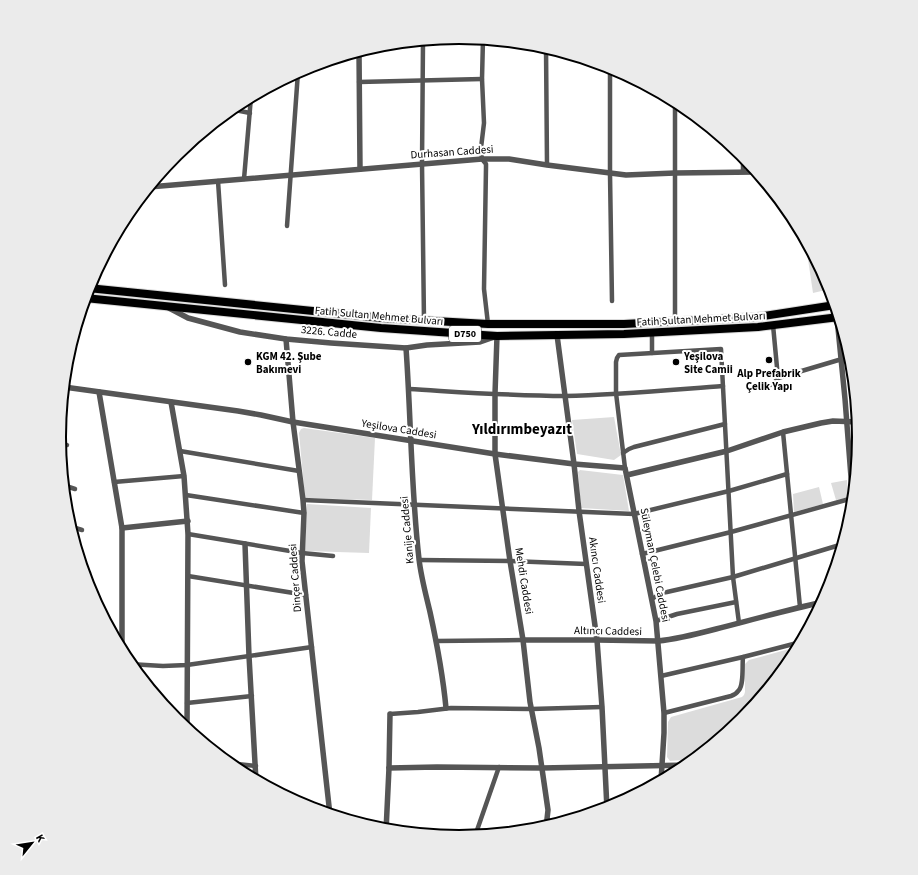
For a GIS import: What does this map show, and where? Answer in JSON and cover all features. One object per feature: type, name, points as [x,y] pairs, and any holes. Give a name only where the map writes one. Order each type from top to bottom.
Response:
[{"type":"highway","name":"Fatih Sultan Mehmet Bulvarı","points":[[94,288],[366,316],[488,324],[624,324],[757,317],[830,306]]},
{"type":"highway","name":"Fatih Sultan Mehmet Bulvarı","points":[[91,298],[381,328],[497,336],[557,336],[758,327],[834,318]]},
{"type":"street","points":[[483,45],[482,79],[484,123],[482,159],[486,164],[484,289],[488,324]]},
{"type":"street","points":[[423,46],[422,164],[424,321]]},
{"type":"street","points":[[546,54],[547,165]]},
{"type":"street","points":[[358,57],[360,169]]},
{"type":"street","points":[[610,74],[612,301]]},
{"type":"street","points":[[287,226],[297,79]]},
{"type":"street","points":[[359,82],[482,79]]},
{"type":"street","points":[[244,179],[251,104]]},
{"type":"street","points":[[675,108],[675,321]]},
{"type":"street","points":[[239,111],[250,113]]},
{"type":"street","name":"Durhasan Caddesi","points":[[156,186],[482,159],[509,159],[610,174],[637,176],[675,173],[749,172]]},
{"type":"street","points":[[743,165],[743,172]]},
{"type":"street","points":[[218,181],[225,285]]},
{"type":"street","name":"3226. Cadde","points":[[163,306],[188,318],[240,332],[286,339],[339,344],[406,348],[427,345],[473,343],[486,341],[497,336]]},
{"type":"street","points":[[774,325],[778,378]]},
{"type":"street","points":[[652,332],[652,353],[721,350],[733,577],[739,623]]},
{"type":"street","name":"Mehdi Caddesi","points":[[497,336],[495,454],[523,640],[531,709],[539,748],[548,810],[547,821]]},
{"type":"street","name":"Akıncı Caddesi","points":[[557,336],[597,640],[607,802]]},
{"type":"street","name":"Dinçer Caddesi","points":[[286,339],[293,422],[304,513],[302,554],[329,809]]},
{"type":"street","points":[[840,341],[851,473]]},
{"type":"street","name":"Kanije Caddesi","points":[[406,348],[414,505],[419,560],[436,641],[446,708]]},
{"type":"street","name":"Süleyman Çelebi Caddesi","points":[[652,353],[619,355],[616,362],[616,394],[625,468],[656,621],[664,713],[662,775]]},
{"type":"street","points":[[753,388],[770,386],[778,378],[842,359]]},
{"type":"street","points":[[409,389],[565,396],[616,394],[723,386]]},
{"type":"street","name":"Yeşilova Caddesi","points":[[69,388],[261,415],[293,422],[495,454],[574,464],[625,468]]},
{"type":"street","points":[[99,392],[122,528],[122,640]]},
{"type":"street","points":[[171,402],[184,476],[188,521],[187,721]]},
{"type":"street","points":[[627,475],[727,451],[783,432],[828,421],[852,422]]},
{"type":"street","points":[[623,453],[634,447],[725,424]]},
{"type":"street","points":[[783,432],[800,607]]},
{"type":"street","points":[[180,451],[299,471]]},
{"type":"street","points":[[303,500],[634,514],[729,491],[787,474]]},
{"type":"street","points":[[114,482],[184,476]]},
{"type":"street","points":[[69,487],[75,490]]},
{"type":"street","points":[[186,495],[304,513]]},
{"type":"street","points":[[642,554],[847,502]]},
{"type":"street","points":[[122,528],[188,521]]},
{"type":"street","points":[[76,528],[82,530]]},
{"type":"street","points":[[188,534],[302,554],[333,556]]},
{"type":"street","points":[[245,544],[249,656],[256,774]]},
{"type":"street","points":[[652,599],[666,592],[733,577],[837,546]]},
{"type":"street","points":[[419,560],[586,564]]},
{"type":"street","points":[[188,576],[306,595]]},
{"type":"street","points":[[656,621],[678,614],[736,602]]},
{"type":"street","name":"Altıncı Caddesi","points":[[436,641],[597,640],[658,642],[701,633],[816,604]]},
{"type":"street","points":[[661,676],[794,644]]},
{"type":"street","points":[[138,665],[163,666],[187,665],[312,647]]},
{"type":"street","points":[[664,713],[735,694],[742,686],[742,657]]},
{"type":"street","points":[[187,703],[252,696]]},
{"type":"street","points":[[386,824],[390,714],[446,708],[531,709],[602,707]]},
{"type":"street","points":[[239,764],[256,766]]},
{"type":"street","points":[[389,768],[437,766],[542,768],[678,765]]},
{"type":"street","points":[[477,830],[499,767]]},
{"type":"shaded area","points":[[807,254],[824,290],[813,293]]},
{"type":"shaded area","points":[[614,417],[621,455],[614,460],[577,454],[572,420]]},
{"type":"shaded area","points":[[304,428],[375,438],[372,500],[305,498],[299,433],[301,429]]},
{"type":"shaded area","points":[[580,470],[623,475],[629,511],[581,508],[578,472]]},
{"type":"shaded area","points":[[847,480],[848,496],[836,500],[831,483]]},
{"type":"shaded area","points":[[819,487],[823,504],[794,512],[793,494]]},
{"type":"shaded area","points":[[307,504],[371,508],[369,553],[305,551]]},
{"type":"shaded area","points":[[791,649],[771,677],[737,716],[699,750],[685,760],[670,761],[667,757],[668,722],[671,717],[742,697],[745,692],[745,664],[749,660]]},
{"type":"place","name":"Alp Prefabrik Çelik Yapı","points":[[769,360]]},
{"type":"place","name":"KGM 42. Şube Bakımevi","points":[[248,362]]},
{"type":"place","name":"Yeşilova Site Camii","points":[[676,362]]},
{"type":"district","name":"Yıldırımbeyazıt","points":[[522,429]]}]
